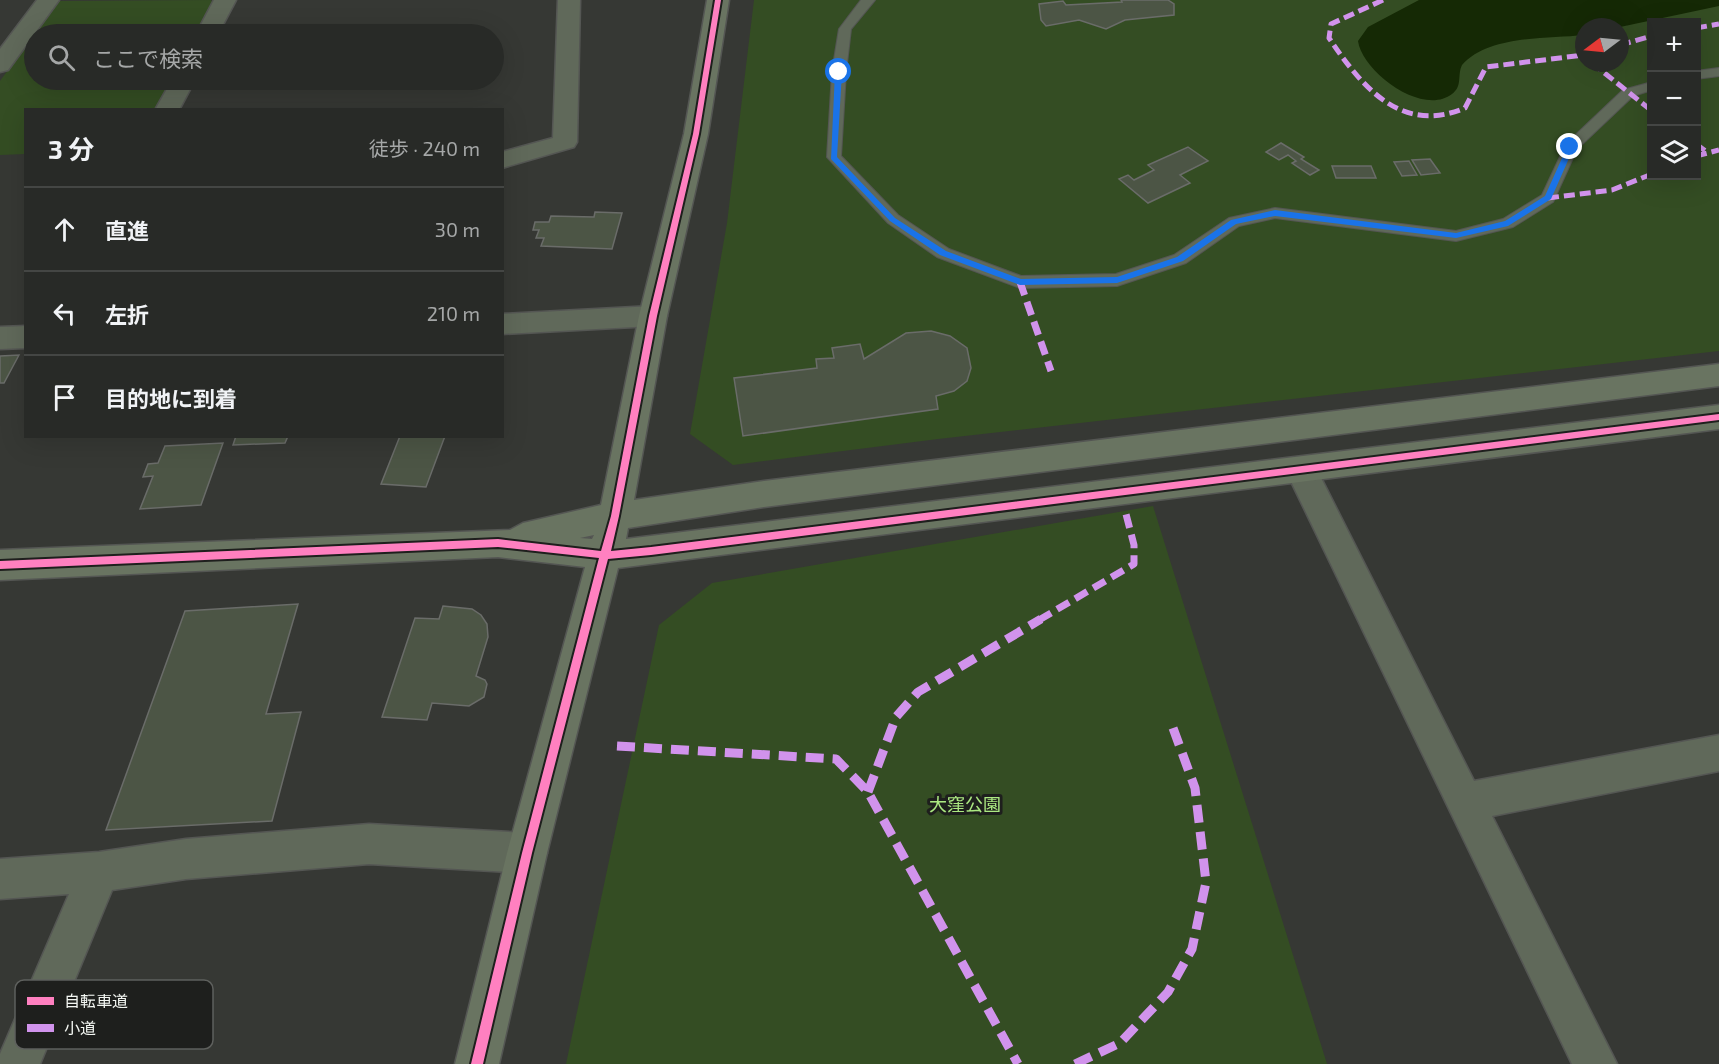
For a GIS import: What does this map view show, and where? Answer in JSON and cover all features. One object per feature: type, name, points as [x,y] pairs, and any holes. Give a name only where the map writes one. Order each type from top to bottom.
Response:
[{"type":"street","points":[[30,24],[48,0]]},
{"type":"street","points":[[212,24],[225,0]]},
{"type":"street","points":[[504,159],[566,142],[568,0]]},
{"type":"street","points":[[477,1064],[527,853],[615,516],[653,316],[696,134],[718,0]]},
{"type":"street","points":[[0,65],[24,32]]},
{"type":"street","points":[[168,108],[178,90]]},
{"type":"street","points":[[504,324],[653,316]]},
{"type":"street","points":[[0,338],[24,337]]},
{"type":"street","points":[[498,543],[615,516],[764,494],[1719,375]]},
{"type":"street","points":[[0,566],[498,543],[605,555],[651,552],[1719,417]]},
{"type":"street","points":[[1302,471],[1595,1064]]},
{"type":"street","points":[[1464,801],[1719,753]]},
{"type":"street","points":[[0,879],[99,872],[186,858],[369,844],[527,853]]},
{"type":"street","points":[[53,980],[99,872]]},
{"type":"street","points":[[18,1064],[24,1049]]},
{"type":"lane","points":[[869,0],[862,5],[844,28],[834,158],[892,219],[926,242],[943,253],[1020,282],[1117,280],[1180,259],[1234,222],[1275,213],[1456,236],[1508,223],[1548,198],[1570,147],[1628,93],[1647,87]]},
{"type":"lane","points":[[1701,74],[1719,72]]},
{"type":"green space","points":[[211,0],[213,3],[201,24],[41,24],[58,1]]},
{"type":"green space","points":[[754,0],[1719,0],[1719,351],[938,439],[733,465],[690,434],[727,223]]},
{"type":"green space","points":[[24,48],[24,90],[166,90],[156,108],[24,108],[24,154],[0,155],[0,81]]},
{"type":"green space","name":"大窪公園","points":[[1153,506],[1327,1064],[566,1064],[659,625],[712,583]]},
{"type":"shaded area","points":[[1419,0],[1719,0],[1719,6],[1662,18],[1647,18],[1647,21],[1629,25],[1629,18],[1575,18],[1575,36],[1519,40],[1487,48],[1473,55],[1462,65],[1458,88],[1440,100],[1425,100],[1410,95],[1395,87],[1370,65],[1358,41],[1368,27]]},
{"type":"building","points":[[1121,0],[1168,0],[1174,4],[1174,15],[1125,20],[1106,29],[1079,20],[1046,26],[1041,20],[1039,4],[1063,1],[1066,5],[1122,2]]},
{"type":"building","points":[[1281,143],[1304,157],[1301,159],[1319,170],[1310,175],[1292,163],[1296,161],[1288,155],[1279,160],[1266,152]]},
{"type":"building","points":[[1188,147],[1208,161],[1180,175],[1190,183],[1148,203],[1119,179],[1128,175],[1134,180],[1154,170],[1148,165]]},
{"type":"building","points":[[1430,159],[1440,173],[1421,175],[1412,160]]},
{"type":"building","points":[[1409,161],[1417,175],[1402,176],[1394,162]]},
{"type":"building","points":[[1332,166],[1371,166],[1376,178],[1336,178]]},
{"type":"building","points":[[595,212],[622,213],[612,249],[541,246],[544,238],[536,238],[539,230],[533,230],[535,222],[549,222],[551,216],[594,217]]},
{"type":"building","points":[[931,331],[950,336],[967,348],[971,368],[967,381],[954,391],[936,396],[938,409],[743,436],[734,378],[817,368],[816,359],[834,358],[832,348],[860,344],[864,359],[906,333]]},
{"type":"building","points":[[19,355],[4,383],[0,383],[0,356]]},
{"type":"building","points":[[235,438],[287,438],[285,443],[233,445]]},
{"type":"building","points":[[399,438],[444,438],[426,487],[381,484]]},
{"type":"building","points":[[223,443],[201,505],[140,509],[153,476],[143,477],[148,464],[158,463],[165,446]]},
{"type":"building","points":[[298,604],[266,714],[301,712],[272,821],[106,830],[185,611]]},
{"type":"building","points":[[443,606],[472,609],[481,615],[487,624],[488,637],[476,676],[485,680],[487,684],[484,697],[469,706],[432,703],[427,720],[382,717],[415,618],[439,619]]},
{"type":"marked path","points":[[1383,0],[1331,24],[1329,38],[1361,81],[1389,104],[1404,112],[1442,117],[1465,108],[1486,67],[1575,56]]},
{"type":"marked path","points":[[1701,27],[1719,24]]},
{"type":"marked path","points":[[1629,42],[1647,37]]},
{"type":"marked path","points":[[1603,72],[1647,107]]},
{"type":"marked path","points":[[1701,148],[1707,152]]},
{"type":"marked path","points":[[1701,155],[1719,150]]},
{"type":"marked path","points":[[1548,198],[1612,190],[1647,176]]},
{"type":"marked path","points":[[1020,282],[1051,371]]},
{"type":"marked path","points":[[868,792],[896,717],[918,692],[1134,564],[1134,545],[1126,514]]},
{"type":"marked path","points":[[1075,1064],[1120,1043],[1168,992],[1192,949],[1206,882],[1195,788],[1173,728]]},
{"type":"marked path","points":[[617,746],[836,759],[868,792],[1018,1064]]},
{"type":"cycle path","points":[[477,1064],[527,853],[615,516],[653,316],[696,134],[718,0]]},
{"type":"cycle path","points":[[0,565],[498,543],[605,555],[1719,417]]},
{"type":"route","points":[[839,72],[834,158],[892,219],[943,253],[1020,282],[1117,280],[1180,259],[1234,222],[1275,213],[1362,226],[1456,236],[1508,223],[1548,198],[1570,147]]}]
